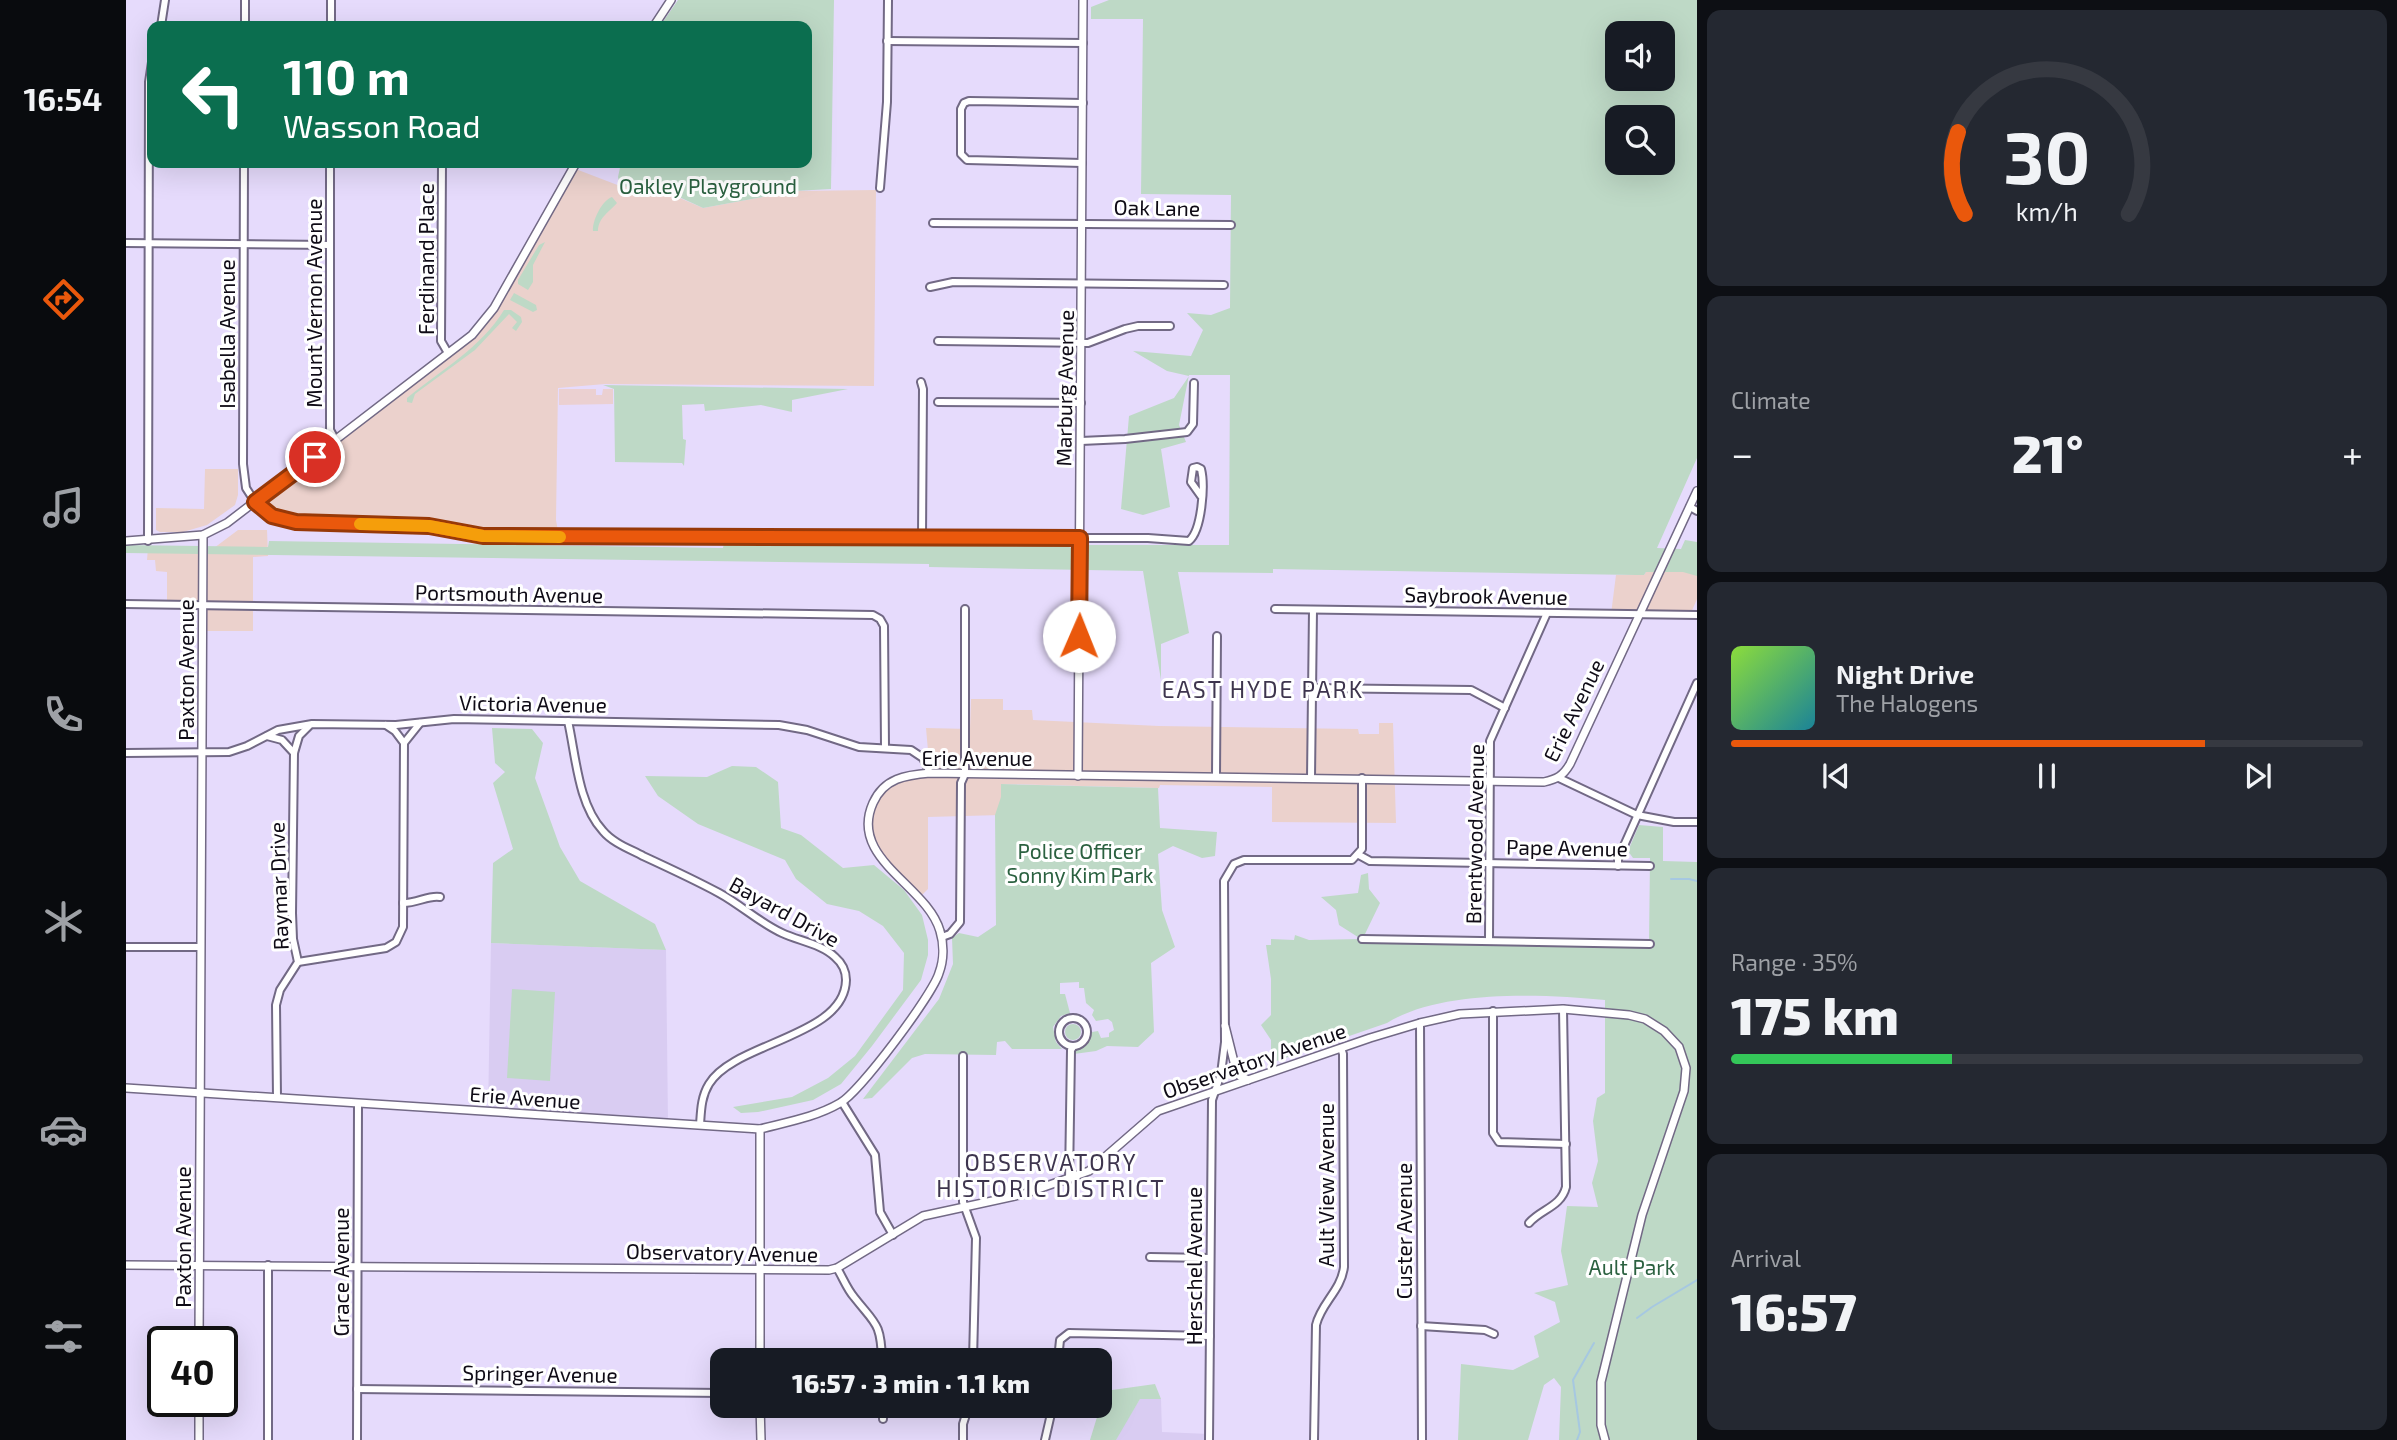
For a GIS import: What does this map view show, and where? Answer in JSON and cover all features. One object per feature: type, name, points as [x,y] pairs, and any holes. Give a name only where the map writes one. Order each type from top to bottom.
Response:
[{"type":"street","points":[[162,21],[165,0]]},
{"type":"street","points":[[245,0],[245,21]]},
{"type":"street","points":[[331,0],[331,21]]},
{"type":"street","points":[[657,21],[671,0]]},
{"type":"street","points":[[880,188],[887,102],[888,0]]},
{"type":"street","name":"Marburg Avenue","points":[[1078,776],[1083,0]]},
{"type":"street","points":[[887,41],[1083,43]]},
{"type":"street","points":[[1082,163],[967,160],[961,154],[961,108],[969,101],[1083,103]]},
{"type":"street","points":[[148,541],[149,168]]},
{"type":"street","name":"Isabella Avenue","points":[[244,168],[243,472],[246,488],[255,502]]},
{"type":"street","name":"Mount Vernon Avenue","points":[[330,168],[330,430],[336,441]]},
{"type":"street","name":"Ferdinand Place","points":[[442,168],[441,341],[448,354]]},
{"type":"street","points":[[126,541],[203,535],[226,523],[472,335],[489,316],[573,168]]},
{"type":"street","name":"Oak Lane","points":[[933,223],[1231,225]]},
{"type":"street","points":[[126,243],[330,246]]},
{"type":"street","points":[[930,287],[945,282],[1224,285]]},
{"type":"street","points":[[938,341],[1091,343],[1125,329],[1170,326]]},
{"type":"street","points":[[921,382],[922,537]]},
{"type":"street","points":[[1081,441],[1187,432],[1193,424],[1194,383]]},
{"type":"street","points":[[938,402],[1081,403]]},
{"type":"street","name":"Erie Avenue","points":[[126,1088],[760,1129],[815,1115],[842,1102],[864,1082],[934,986],[942,964],[942,937],[932,911],[873,848],[868,822],[874,800],[890,782],[904,776],[930,773],[1489,782],[1544,782],[1559,778],[1570,764],[1674,539],[1693,509],[1697,491]]},
{"type":"street","points":[[255,502],[272,516],[296,522],[429,526],[483,536],[1148,538],[1189,541],[1199,523],[1202,496]]},
{"type":"street","name":"Paxton Avenue","points":[[199,1326],[203,535]]},
{"type":"street","name":"Portsmouth Avenue","points":[[126,604],[873,615],[880,619],[884,628],[885,748]]},
{"type":"street","name":"Saybrook Avenue","points":[[1275,609],[1697,615]]},
{"type":"street","points":[[942,937],[950,934],[960,922],[961,783],[965,774],[965,610]]},
{"type":"street","points":[[1311,778],[1313,610]]},
{"type":"street","name":"Brentwood Avenue","points":[[1489,941],[1490,741],[1547,613]]},
{"type":"street","points":[[1216,776],[1217,636]]},
{"type":"street","points":[[1618,866],[1618,859],[1697,683]]},
{"type":"street","points":[[1312,688],[1471,690],[1505,708]]},
{"type":"street","name":"Victoria Avenue","points":[[126,753],[229,752],[295,726],[312,724],[386,725],[454,719],[779,725],[807,730],[859,747],[902,748],[918,754],[927,763],[930,773]]},
{"type":"street","name":"Bayard Drive","points":[[568,721],[590,814],[603,831],[618,843],[722,895],[783,934],[826,950],[835,957],[846,973],[842,999],[835,1007],[780,1042],[735,1059],[719,1071],[704,1096],[699,1125]]},
{"type":"street","points":[[404,743],[420,723]]},
{"type":"street","points":[[294,753],[299,736],[312,724]]},
{"type":"street","points":[[298,962],[391,946],[402,932],[404,743],[395,731],[386,725]]},
{"type":"street","points":[[267,736],[282,740],[294,753]]},
{"type":"street","name":"Raymar Drive","points":[[277,1097],[276,1005],[280,990],[298,962],[293,939],[292,913],[294,753]]},
{"type":"street","points":[[1355,858],[1362,849],[1362,778]]},
{"type":"street","points":[[1559,778],[1637,815],[1674,822],[1697,822]]},
{"type":"street","name":"Pape Avenue","points":[[1234,864],[1244,860],[1355,858],[1370,861],[1650,866]]},
{"type":"street","name":"Herschel Avenue","points":[[1209,1440],[1212,1100],[1224,1057],[1224,881],[1234,864]]},
{"type":"street","points":[[402,903],[416,903],[431,897],[440,897]]},
{"type":"street","points":[[1362,939],[1650,944]]},
{"type":"street","points":[[126,947],[200,947]]},
{"type":"street","points":[[1529,1223],[1535,1216],[1557,1204],[1564,1192],[1566,1144],[1563,1009]]},
{"type":"street","name":"Observatory Avenue","points":[[126,1265],[829,1270],[837,1268],[923,1216],[1024,1194],[1089,1171],[1158,1111],[1341,1048],[1420,1023],[1460,1014],[1563,1009],[1629,1014],[1645,1019],[1672,1038],[1681,1052],[1686,1068],[1684,1091],[1642,1215],[1601,1382],[1601,1425],[1605,1440]]},
{"type":"street","points":[[1493,1011],[1493,1133],[1496,1139],[1499,1142],[1566,1144]]},
{"type":"street","points":[[1069,1180],[1070,1051],[1085,1040],[1087,1031],[1082,1022],[1071,1018],[1064,1022],[1059,1033],[1062,1041],[1073,1047]]},
{"type":"street","name":"Custer Avenue","points":[[1420,1023],[1422,1440]]},
{"type":"street","points":[[1225,1026],[1233,1064],[1240,1076],[1248,1080]]},
{"type":"street","name":"Ault View Avenue","points":[[1314,1440],[1316,1325],[1320,1313],[1340,1284],[1345,1268],[1341,1048]]},
{"type":"street","points":[[963,1056],[965,1208],[976,1238],[974,1348]]},
{"type":"street","points":[[842,1102],[875,1155],[880,1212],[893,1235]]},
{"type":"street","name":"Grace Avenue","points":[[357,1440],[358,1104]]},
{"type":"street","points":[[760,1129],[760,1348]]},
{"type":"street","points":[[1150,1257],[1210,1258]]},
{"type":"street","points":[[268,1265],[268,1440]]},
{"type":"street","points":[[837,1268],[852,1295],[878,1326],[882,1348]]},
{"type":"street","points":[[1421,1326],[1485,1329],[1494,1334]]},
{"type":"street","points":[[1059,1348],[1060,1340],[1071,1333],[1210,1336]]},
{"type":"street","name":"Springer Avenue","points":[[357,1389],[710,1393]]},
{"type":"street","points":[[199,1417],[199,1440]]},
{"type":"street","points":[[760,1418],[761,1440]]},
{"type":"street","points":[[963,1440],[965,1418]]},
{"type":"street","points":[[1045,1440],[1050,1418]]},
{"type":"shaded area","points":[[573,168],[620,186],[652,186],[703,208],[795,191],[876,190],[874,386],[605,384],[558,388],[556,520],[559,537],[483,536],[447,528],[281,520],[255,502],[481,327]]},
{"type":"shaded area","points":[[559,389],[596,389],[596,395],[602,395],[603,389],[613,389],[613,404],[559,405]]},
{"type":"shaded area","points":[[205,469],[238,469],[238,495],[235,505],[207,525],[183,532],[156,530],[156,508],[204,509]]},
{"type":"shaded area","points":[[238,530],[267,530],[268,556],[253,557],[253,631],[203,631],[202,605],[167,604],[167,572],[156,571],[155,560],[147,560],[148,548],[214,548]]},
{"type":"shaded area","points":[[1646,572],[1697,572],[1697,599],[1690,615],[1611,614],[1616,575],[1644,575]]},
{"type":"shaded area","points":[[971,699],[1003,699],[1003,710],[1032,710],[1033,720],[1159,726],[1358,729],[1359,734],[1379,734],[1379,723],[1393,723],[1396,823],[1272,822],[1272,787],[1160,785],[1159,788],[1002,784],[1001,815],[928,817],[928,889],[920,897],[879,855],[870,838],[869,814],[890,782],[930,773],[926,728],[970,729]]},
{"type":"shaded area","points":[[491,943],[666,950],[668,1123],[488,1112]]},
{"type":"shaded area","points":[[1140,1399],[1161,1399],[1162,1432],[1209,1434],[1209,1440],[1115,1440]]},
{"type":"green space","name":"Oakley Playground","points":[[678,0],[834,0],[831,189],[795,191],[703,208],[666,191],[620,186],[620,168],[812,168],[812,21],[663,21]]},
{"type":"green space","points":[[1109,0],[1697,0],[1697,458],[1657,548],[1681,549],[1685,540],[1697,542],[1697,576],[1683,572],[1646,572],[1644,575],[1636,575],[1273,569],[1273,573],[1178,572],[1189,633],[1161,644],[1161,680],[1143,571],[929,567],[929,564],[126,553],[126,545],[268,547],[269,541],[723,548],[724,543],[1068,546],[1072,549],[1072,545],[1229,545],[1230,375],[1189,376],[1167,371],[1133,351],[1191,356],[1203,330],[1187,313],[1211,315],[1230,308],[1231,195],[1141,194],[1143,19],[1091,19],[1091,7]]},
{"type":"green space","points":[[612,197],[617,203],[602,219],[598,231],[593,231],[598,211]]},
{"type":"green space","points":[[545,242],[533,265],[533,282],[528,290],[518,284],[518,280],[539,245]]},
{"type":"green space","points":[[514,293],[536,305],[537,310],[533,312],[510,300]]},
{"type":"green space","points":[[504,310],[511,310],[521,317],[522,322],[516,331],[512,328],[517,322],[509,314],[475,350],[415,394],[412,403],[407,402],[407,398],[484,336]]},
{"type":"green space","points":[[1189,376],[1179,425],[1186,442],[1161,449],[1170,507],[1143,515],[1121,509],[1129,416],[1174,398]]},
{"type":"green space","points":[[603,385],[848,389],[792,400],[792,412],[761,405],[705,411],[704,404],[682,405],[683,439],[686,440],[684,466],[682,463],[615,462],[614,389]]},
{"type":"green space","points":[[492,728],[532,729],[543,743],[535,778],[560,847],[580,881],[655,924],[666,950],[491,943],[493,863],[513,849],[493,783],[505,772],[495,763]]},
{"type":"green space","points":[[732,766],[756,767],[778,782],[781,828],[801,835],[843,868],[874,865],[904,890],[922,915],[928,940],[928,955],[921,980],[841,1084],[813,1100],[741,1113],[733,1107],[792,1097],[828,1078],[855,1056],[903,990],[904,953],[883,926],[859,911],[827,904],[796,879],[785,860],[698,824],[658,796],[645,776],[707,777]]},
{"type":"green space","name":"Police Officer Sonny Kim Park","points":[[1001,784],[1158,788],[1160,828],[1217,832],[1215,856],[1202,858],[1173,846],[1158,854],[1162,910],[1175,947],[1151,963],[1154,1032],[1138,1047],[1107,1046],[1096,1051],[1074,1054],[1074,1051],[1087,1045],[1092,1032],[1098,1031],[1101,1038],[1109,1037],[1109,1033],[1114,1030],[1108,1019],[1096,1021],[1092,1015],[1094,1010],[1086,1003],[1084,988],[1079,988],[1079,982],[1060,983],[1060,994],[1065,994],[1070,1013],[1061,1016],[1053,1027],[1056,1042],[1062,1049],[1012,1049],[1005,1041],[997,1042],[996,1055],[925,1054],[912,1058],[872,1098],[863,1099],[939,999],[953,964],[952,938],[959,933],[978,937],[996,925],[995,815],[1001,797]]},
{"type":"green space","name":"Ault Park","points":[[1639,825],[1663,827],[1663,861],[1697,862],[1697,1440],[1559,1440],[1561,1387],[1554,1378],[1544,1385],[1528,1440],[1458,1440],[1461,1364],[1513,1370],[1539,1357],[1534,1336],[1560,1322],[1555,1302],[1534,1293],[1568,1285],[1561,1251],[1567,1206],[1598,1207],[1592,1183],[1598,1161],[1593,1121],[1597,1098],[1605,1093],[1605,1000],[1553,996],[1493,996],[1435,1004],[1271,1063],[1271,1040],[1261,1025],[1271,1015],[1271,979],[1266,945],[1271,945],[1271,939],[1294,940],[1295,935],[1309,940],[1361,939],[1339,925],[1336,910],[1321,897],[1358,893],[1361,875],[1368,873],[1369,889],[1380,903],[1365,934],[1368,939],[1649,943],[1650,858],[1633,858],[1628,851]]},
{"type":"green space","points":[[512,989],[555,992],[550,1081],[507,1078]]},
{"type":"green space","points":[[1070,1024],[1076,1024],[1081,1032],[1079,1038],[1070,1040],[1065,1035],[1065,1029]]},
{"type":"green space","points":[[1155,1384],[1161,1399],[1140,1399],[1116,1440],[1090,1440],[1097,1418],[1112,1418],[1112,1390]]},
{"type":"waterway","points":[[1671,879],[1697,881]]},
{"type":"waterway","points":[[1637,1318],[1697,1280]]},
{"type":"waterway","points":[[1577,1440],[1580,1432],[1573,1380],[1594,1343]]},
{"type":"slow traffic","points":[[360,524],[429,526],[483,536],[560,537]]},
{"type":"district","name":"EAST HYDE PARK","points":[[1263,689]]},
{"type":"district","name":"OBSERVATORY HISTORIC DISTRICT","points":[[1051,1175]]},
{"type":"route","points":[[315,457],[255,502],[281,520],[429,526],[483,536],[1080,538],[1079,636]]}]
